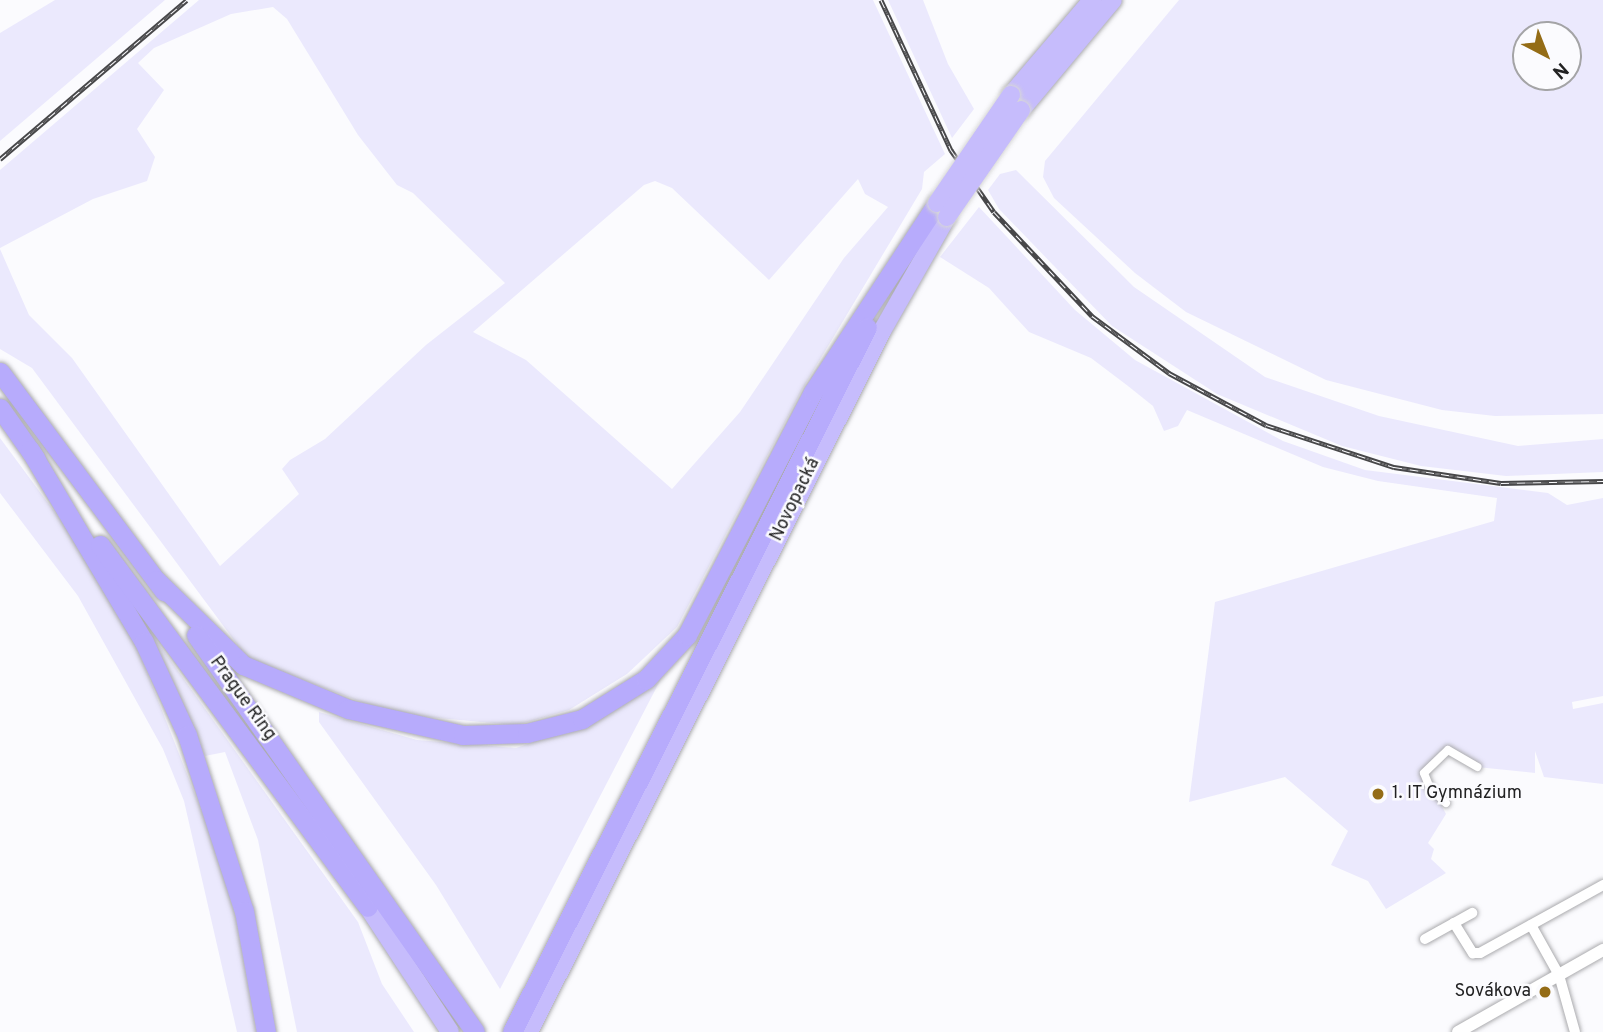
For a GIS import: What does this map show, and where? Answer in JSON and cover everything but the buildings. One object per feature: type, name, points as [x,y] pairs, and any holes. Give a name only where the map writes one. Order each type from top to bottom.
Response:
[{"type":"highway","name":"Novopacká","points":[[520,1027],[869,322],[1016,103],[1092,0]]},
{"type":"highway","name":"Novopacká","points":[[1016,103],[1113,0]]},
{"type":"highway","points":[[156,580],[243,665],[348,709],[463,735],[527,733],[582,719],[646,679],[687,635],[813,392],[942,210]]},
{"type":"highway","name":"Prague Ring","points":[[0,372],[156,580],[337,829],[475,1032]]},
{"type":"highway","name":"Prague Ring","points":[[0,408],[368,907],[450,1032]]},
{"type":"highway","points":[[30,450],[144,642],[187,735],[244,911],[266,1032]]},
{"type":"street","points":[[1447,803],[1430,788],[1424,773],[1448,750],[1477,767]]},
{"type":"street","points":[[1454,923],[1475,954],[1603,885]]},
{"type":"street","points":[[1425,939],[1472,913]]},
{"type":"street","points":[[1531,925],[1559,975],[1575,1032]]},
{"type":"street","points":[[1465,1030],[1603,950]]},
{"type":"shaded area","points":[[55,0],[165,0],[0,141],[0,33]]},
{"type":"shaded area","points":[[199,0],[873,0],[945,154],[924,172],[922,189],[803,388],[677,627],[627,674],[569,710],[517,725],[393,714],[248,659],[32,368],[0,349],[0,249],[29,315],[72,358],[220,566],[299,494],[282,469],[290,460],[325,439],[426,345],[505,283],[413,193],[397,185],[358,135],[287,19],[273,7],[231,14],[154,48],[138,63],[164,90],[137,129],[155,157],[147,181],[93,199],[0,248],[0,170]],"holes":[[[858,179],[865,194],[888,207],[844,258],[740,412],[672,489],[526,360],[473,332],[644,185],[655,181],[672,188],[769,280]]]},
{"type":"shaded area","points":[[888,0],[923,0],[948,64],[974,109],[952,138]]},
{"type":"shaded area","points":[[1179,0],[1603,0],[1603,414],[1495,416],[1442,410],[1326,380],[1186,312],[1135,273],[1054,198],[1043,177],[1045,161]]},
{"type":"shaded area","points":[[1016,170],[1134,287],[1265,377],[1379,416],[1518,446],[1603,439],[1603,472],[1506,476],[1421,466],[1342,446],[1217,394],[1112,326],[999,209],[988,190],[1000,174]]},
{"type":"shaded area","points":[[979,207],[1075,310],[1135,360],[1283,441],[1365,470],[1548,493],[1567,505],[1603,498],[1603,696],[1572,702],[1573,709],[1603,703],[1603,784],[1544,777],[1535,751],[1535,773],[1477,767],[1448,750],[1424,773],[1446,814],[1428,843],[1434,849],[1431,859],[1446,873],[1386,909],[1368,881],[1331,865],[1348,831],[1285,777],[1189,802],[1215,602],[1494,521],[1497,498],[1378,481],[1323,467],[1187,410],[1178,426],[1164,431],[1153,406],[1128,386],[1091,358],[1029,332],[989,288],[940,257]]},
{"type":"shaded area","points":[[0,438],[65,526],[135,642],[213,840],[236,919],[256,1032],[237,1032],[184,801],[163,749],[78,596],[0,493]]},
{"type":"shaded area","points":[[145,625],[358,922],[382,984],[414,1032],[297,1032],[258,840],[225,752],[205,756]]},
{"type":"shaded area","points":[[664,673],[500,989],[436,885],[319,722],[319,712],[417,740],[516,748],[602,718]]},
{"type":"railway","points":[[0,159],[187,0]]},
{"type":"railway","points":[[881,0],[951,150],[994,212],[1092,316],[1169,373],[1266,425],[1394,467],[1501,483],[1603,481]]},
{"type":"place","name":"1. IT Gymnázium","points":[[1378,794]]},
{"type":"place","name":"Sovákova","points":[[1545,992]]}]
